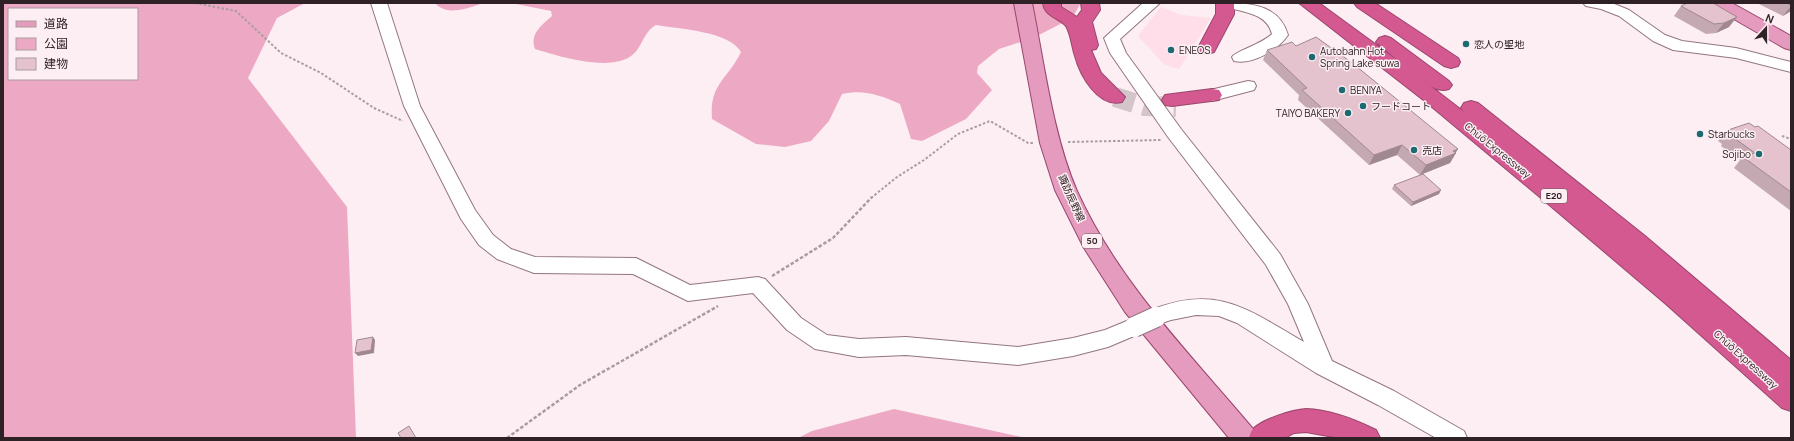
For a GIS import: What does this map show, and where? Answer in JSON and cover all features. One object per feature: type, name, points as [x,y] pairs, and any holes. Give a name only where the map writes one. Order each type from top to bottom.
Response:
[{"type":"highway","name":"Chūō Expressway","points":[[1308,3],[1403,74],[1488,141],[1730,344],[1791,400]]},
{"type":"highway","name":"Chūō Expressway","points":[[1333,3],[1412,61],[1638,242],[1791,375]]},
{"type":"highway","points":[[1363,3],[1451,62]]},
{"type":"highway","points":[[1207,48],[1230,4]]},
{"type":"highway","points":[[1057,9],[1072,22],[1076,28],[1092,77],[1105,91],[1119,94],[1096,65],[1084,28],[1084,22],[1089,8]]},
{"type":"highway","points":[[1174,104],[1193,105],[1212,95]]},
{"type":"highway","points":[[1262,438],[1281,427],[1300,421],[1323,422],[1346,428],[1367,438]]},
{"type":"main road","name":"諏訪辰野線","points":[[1023,3],[1050,143],[1066,190],[1095,248],[1133,305],[1245,438]]},
{"type":"main road","points":[[1719,3],[1791,44]]},
{"type":"street","points":[[379,3],[412,106],[468,214],[486,240],[504,254],[534,265],[636,266],[688,293],[758,285],[794,324],[822,343],[859,348],[906,346],[1018,356],[1073,347],[1108,338],[1168,312],[1196,307],[1220,308],[1244,317],[1309,356],[1324,367],[1386,398],[1456,438]]},
{"type":"street","points":[[1152,3],[1112,38],[1121,59],[1179,139],[1264,247],[1300,305],[1324,367]]},
{"type":"street","points":[[1591,3],[1624,13],[1659,38],[1679,46],[1743,54],[1791,66]]},
{"type":"street","points":[[1230,4],[1251,8],[1268,15],[1279,25],[1280,35],[1272,44],[1261,50],[1240,57]]},
{"type":"street","points":[[1057,9],[1076,17],[1089,8]]},
{"type":"street","points":[[1212,95],[1248,86]]},
{"type":"path","points":[[195,3],[236,11],[281,53],[321,73],[374,108],[425,130]]},
{"type":"path","points":[[758,285],[833,238],[863,205],[897,177],[924,160],[958,134],[990,121],[1028,143],[1179,139]]},
{"type":"path","points":[[1782,136],[1791,139]]},
{"type":"path","points":[[507,438],[580,385],[724,303]]},
{"type":"shaded area","name":"ENEOS","points":[[1161,7],[1181,15],[1211,18],[1179,69],[1165,65],[1138,36]]},
{"type":"green space","points":[[3,3],[305,3],[277,18],[248,78],[347,207],[356,438],[3,438]]},
{"type":"green space","points":[[435,3],[483,3],[464,9],[445,10]]},
{"type":"green space","points":[[511,3],[1081,3],[1072,18],[1033,38],[999,49],[978,66],[977,73],[992,90],[966,119],[922,141],[911,139],[900,104],[872,94],[858,92],[842,94],[829,121],[811,141],[785,147],[756,144],[712,119],[713,98],[716,90],[741,52],[735,45],[726,39],[703,32],[656,25],[648,32],[635,53],[622,61],[597,63],[570,59],[535,49],[535,34],[552,16],[551,11]]},
{"type":"green space","points":[[894,409],[1026,438],[798,438],[812,431]]},
{"type":"building","points":[[1687,3],[1713,3],[1737,17],[1724,23],[1714,24],[1681,6]]},
{"type":"building","points":[[1316,37],[1351,62],[1458,149],[1453,151],[1456,153],[1426,165],[1402,145],[1374,155],[1302,90],[1307,88],[1267,50],[1292,42],[1296,46]]},
{"type":"building","points":[[1749,123],[1755,127],[1758,126],[1791,150],[1791,192],[1743,157],[1755,153],[1730,135],[1733,134],[1728,130]]},
{"type":"building","points":[[1423,174],[1441,190],[1413,202],[1394,185]]},
{"type":"building","points":[[373,337],[371,350],[355,353],[357,340]]},
{"type":"building","points":[[409,426],[416,438],[401,438],[398,433]]},
{"type":"tunnel","points":[[1115,97],[1144,106],[1176,107]]},
{"type":"place","name":"恋人の聖地","points":[[1466,44]]},
{"type":"place","name":"ENEOS","points":[[1171,50]]},
{"type":"place","name":"Autobahn Hot Spring Lake suwa","points":[[1312,57]]},
{"type":"place","name":"BENIYA","points":[[1342,90]]},
{"type":"place","name":"フードコート","points":[[1363,106]]},
{"type":"place","name":"TAIYO BAKERY","points":[[1348,113]]},
{"type":"place","name":"Starbucks","points":[[1700,134]]},
{"type":"place","name":"売店","points":[[1414,150]]},
{"type":"place","name":"Sojibo","points":[[1759,154]]}]
